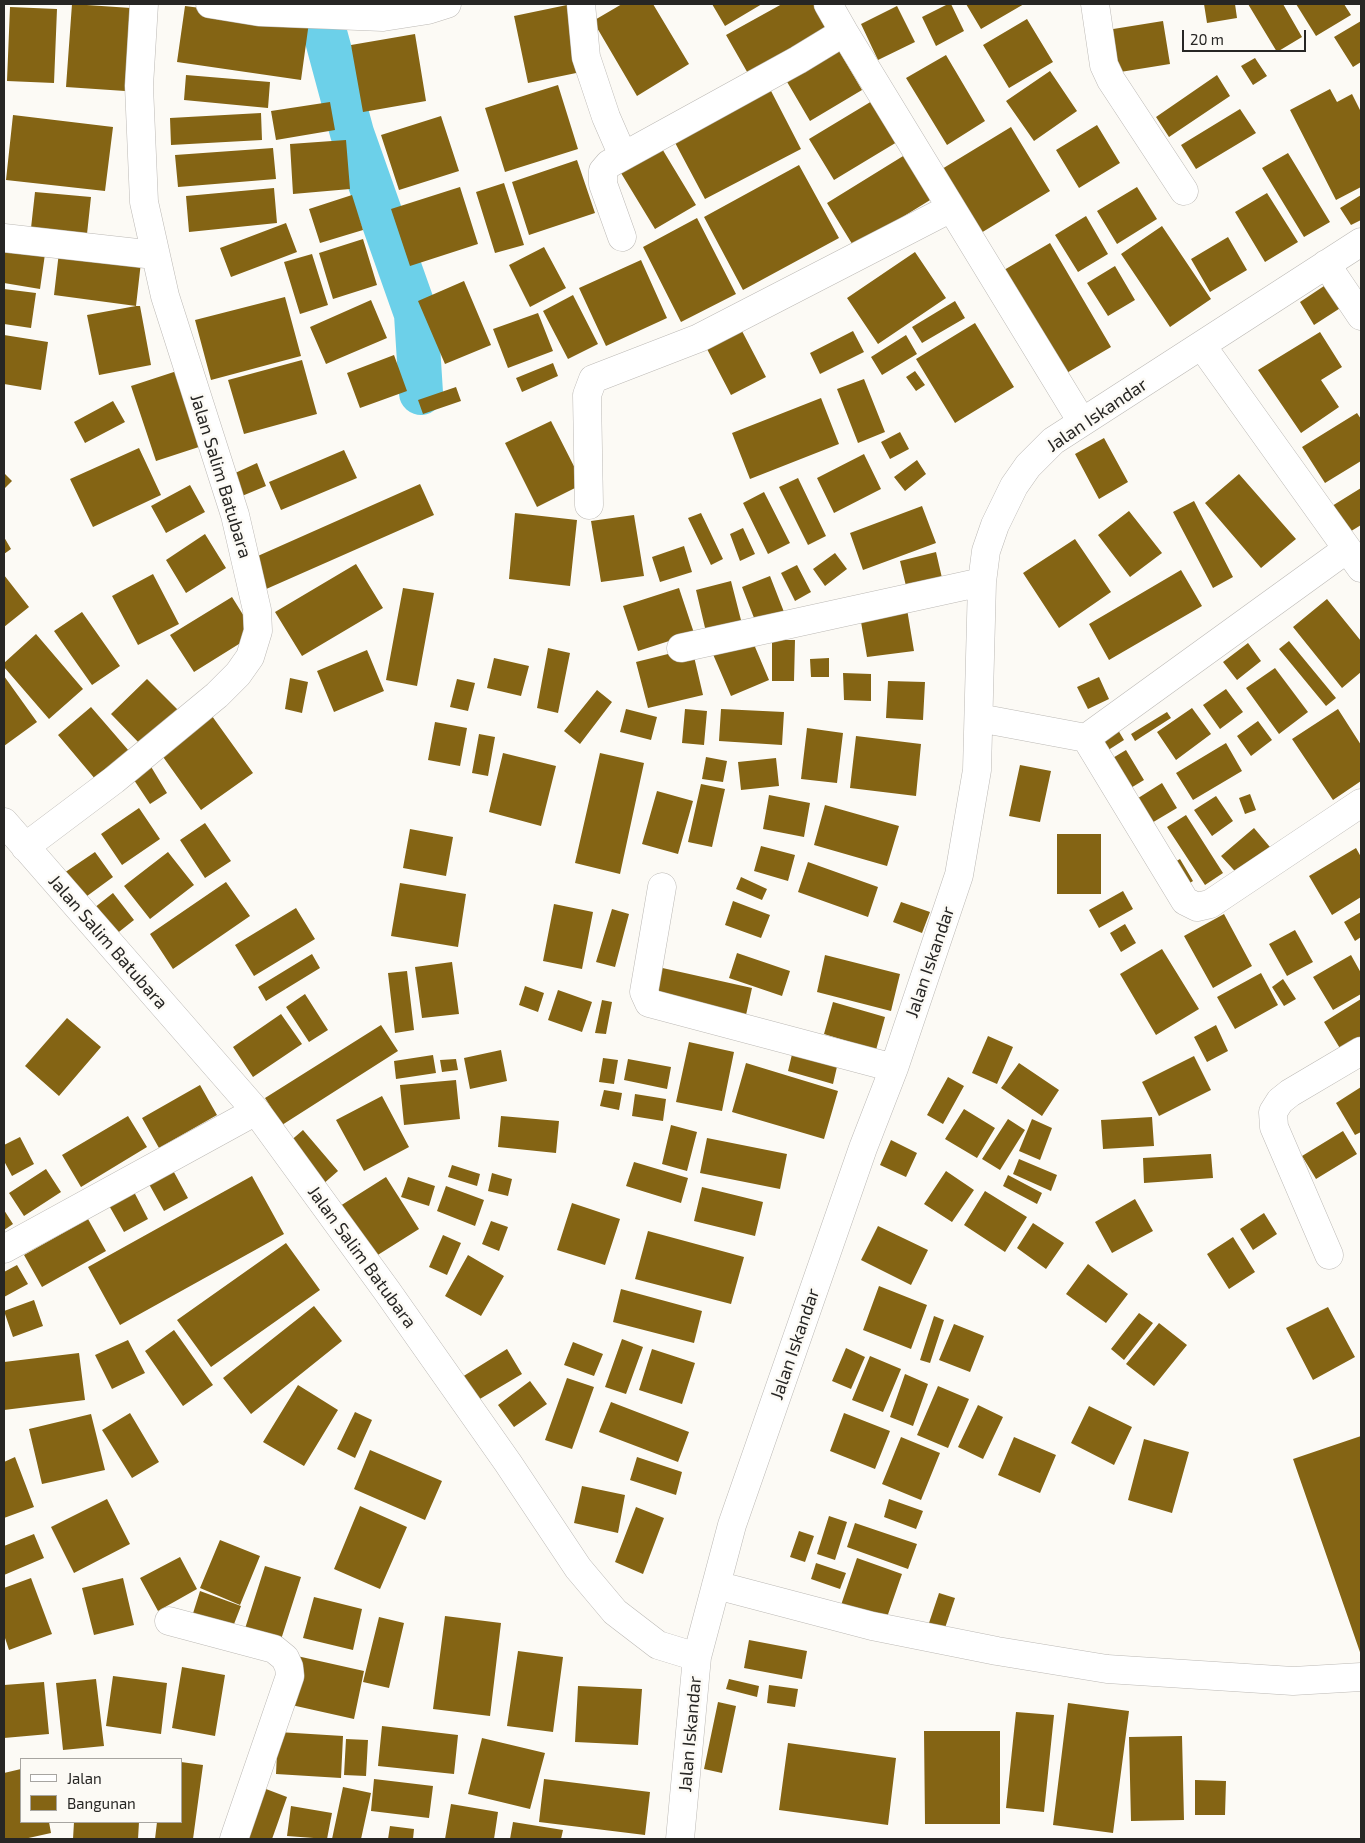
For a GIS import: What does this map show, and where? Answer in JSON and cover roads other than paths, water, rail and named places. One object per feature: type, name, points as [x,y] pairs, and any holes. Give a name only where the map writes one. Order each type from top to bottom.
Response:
[{"type":"street","name":"Jalan Salim Batubara","points":[[25,847],[114,780],[217,694],[238,674],[250,657],[258,631],[257,610],[234,515],[165,296],[144,202],[139,86],[144,4]]},
{"type":"street","points":[[210,4],[259,12],[384,17],[428,10],[447,4]]},
{"type":"street","points":[[581,4],[586,57],[606,117],[623,156]]},
{"type":"street","points":[[828,4],[1082,422]]},
{"type":"street","points":[[1095,4],[1104,65],[1107,72],[1184,191]]},
{"type":"street","points":[[622,237],[602,176],[609,164],[798,60],[844,32]]},
{"type":"street","points":[[589,505],[587,395],[593,379],[699,338],[951,208]]},
{"type":"street","points":[[4,238],[155,255]]},
{"type":"street","name":"Jalan Iskandar","points":[[680,1839],[697,1657],[732,1525],[863,1148],[894,1068],[959,876],[977,770],[982,582],[986,550],[995,525],[1014,486],[1028,466],[1054,441],[1361,242]]},
{"type":"street","points":[[1326,264],[1361,316]]},
{"type":"street","points":[[979,718],[1086,738],[1354,558],[1202,346]]},
{"type":"street","points":[[681,648],[982,582]]},
{"type":"street","points":[[1086,738],[1185,901],[1194,907],[1210,904],[1361,803]]},
{"type":"street","name":"Jalan Salim Batubara","points":[[4,822],[256,1111],[387,1291],[508,1463],[578,1568],[615,1612],[658,1645],[697,1657]]},
{"type":"street","points":[[662,887],[644,992],[649,1004],[894,1068]]},
{"type":"street","points":[[1329,1256],[1274,1127],[1273,1112],[1280,1101],[1290,1093],[1361,1051]]},
{"type":"street","points":[[4,1249],[256,1111]]},
{"type":"street","points":[[716,1585],[872,1626],[998,1651],[1106,1669],[1281,1680],[1361,1677]]},
{"type":"street","points":[[169,1621],[274,1649],[285,1658],[290,1667],[290,1676],[234,1839]]},
{"type":"waterway","points":[[321,4],[324,29],[352,133],[416,314],[421,393]]}]
